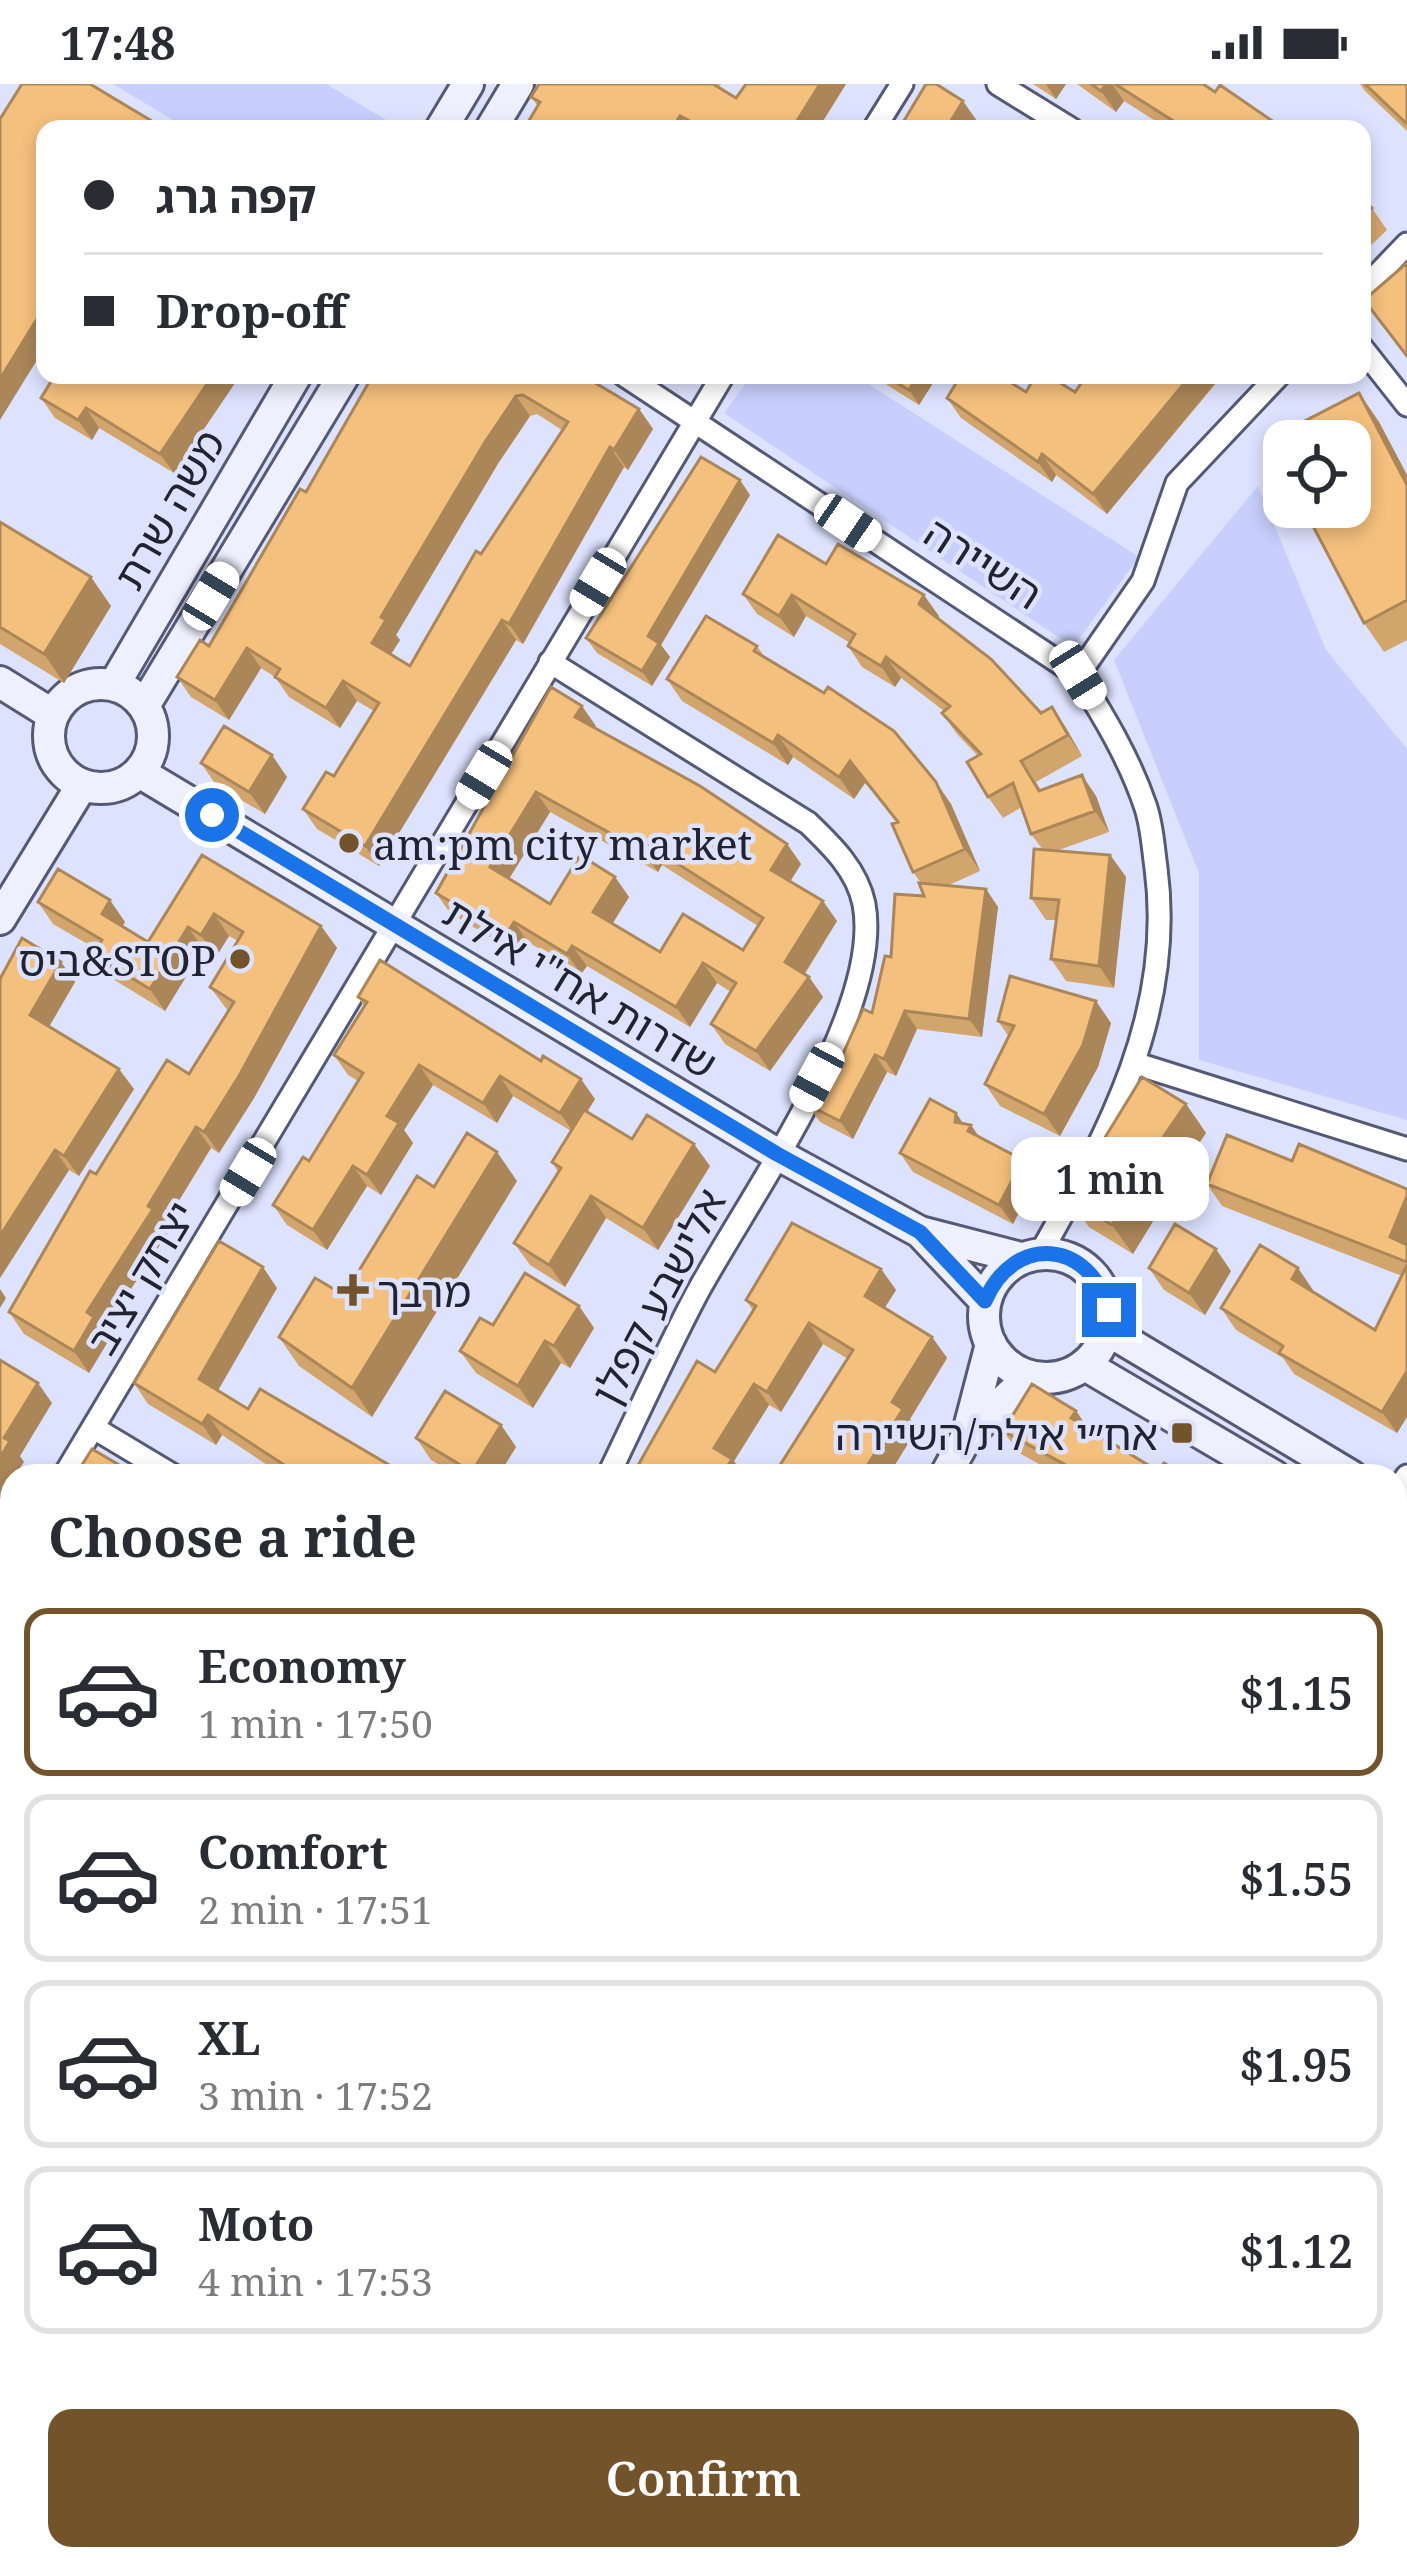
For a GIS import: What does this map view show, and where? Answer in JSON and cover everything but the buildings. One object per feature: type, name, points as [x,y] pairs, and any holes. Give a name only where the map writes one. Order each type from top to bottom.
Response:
[{"type":"main road","points":[[446,120],[468,84]]},
{"type":"main road","points":[[496,120],[518,84]]},
{"type":"main road","name":"משה שרת","points":[[114,686],[291,384]]},
{"type":"main road","name":"משה שרת","points":[[144,706],[339,384]]},
{"type":"main road","points":[[0,682],[53,715]]},
{"type":"main road","points":[[114,686],[144,706],[153,733],[139,772],[107,788],[82,785],[52,756],[53,715],[78,689],[114,686]]},
{"type":"main road","name":"שדרות אח\"י אילת","points":[[139,772],[777,1154],[920,1232],[1031,1256]]},
{"type":"main road","points":[[0,919],[82,785]]},
{"type":"main road","name":"שדרות אח\"י אילת","points":[[920,1232],[985,1301]]},
{"type":"main road","points":[[1031,1256],[1078,1262],[1094,1275],[1109,1310],[1107,1330],[1085,1365],[1049,1378],[1012,1368],[991,1345],[983,1320],[993,1283],[1031,1256]]},
{"type":"main road","points":[[1107,1330],[1331,1464]]},
{"type":"main road","points":[[952,1464],[967,1436],[991,1345]]},
{"type":"main road","points":[[1085,1365],[1254,1464]]},
{"type":"main road","points":[[967,1436],[1030,1376]]},
{"type":"street","points":[[880,120],[902,84]]},
{"type":"street","points":[[998,84],[1056,120]]},
{"type":"street","points":[[1371,282],[1407,244]]},
{"type":"street","points":[[1371,359],[1407,405]]},
{"type":"street","name":"השיירה","points":[[638,384],[1078,675],[1122,747],[1148,811],[1162,917],[1137,1064],[1100,1149],[1031,1256]]},
{"type":"street","name":"יצחק יציב","points":[[72,1464],[718,384]]},
{"type":"street","points":[[1078,675],[1143,581],[1178,483],[1271,384]]},
{"type":"street","name":"אלישבע קפלן","points":[[550,662],[808,823],[843,857],[864,904],[861,974],[837,1039],[696,1295],[614,1464]]},
{"type":"street","points":[[1137,1064],[1407,1149]]},
{"type":"street","points":[[94,1428],[154,1464]]},
{"type":"shaded area","points":[[113,84],[326,84],[386,120],[173,120]]},
{"type":"shaded area","points":[[745,384],[868,384],[1139,557],[1073,647],[724,413]]},
{"type":"shaded area","points":[[1258,486],[1263,528],[1275,528],[1326,650],[1407,749],[1407,1120],[1199,1060],[1199,873],[1114,660]]},
{"type":"place","name":"am:pm city market","points":[[349,843]]},
{"type":"place","name":"ביס&STOP","points":[[240,959]]},
{"type":"place","name":"מרבך","points":[[353,1290]]},
{"type":"place","name":"אח״י אילת/השיירה","points":[[1182,1433]]},
{"type":"route","points":[[212,815],[777,1154],[920,1232],[985,1301],[1005,1268],[1022,1258],[1060,1255],[1094,1275],[1109,1310]]}]
